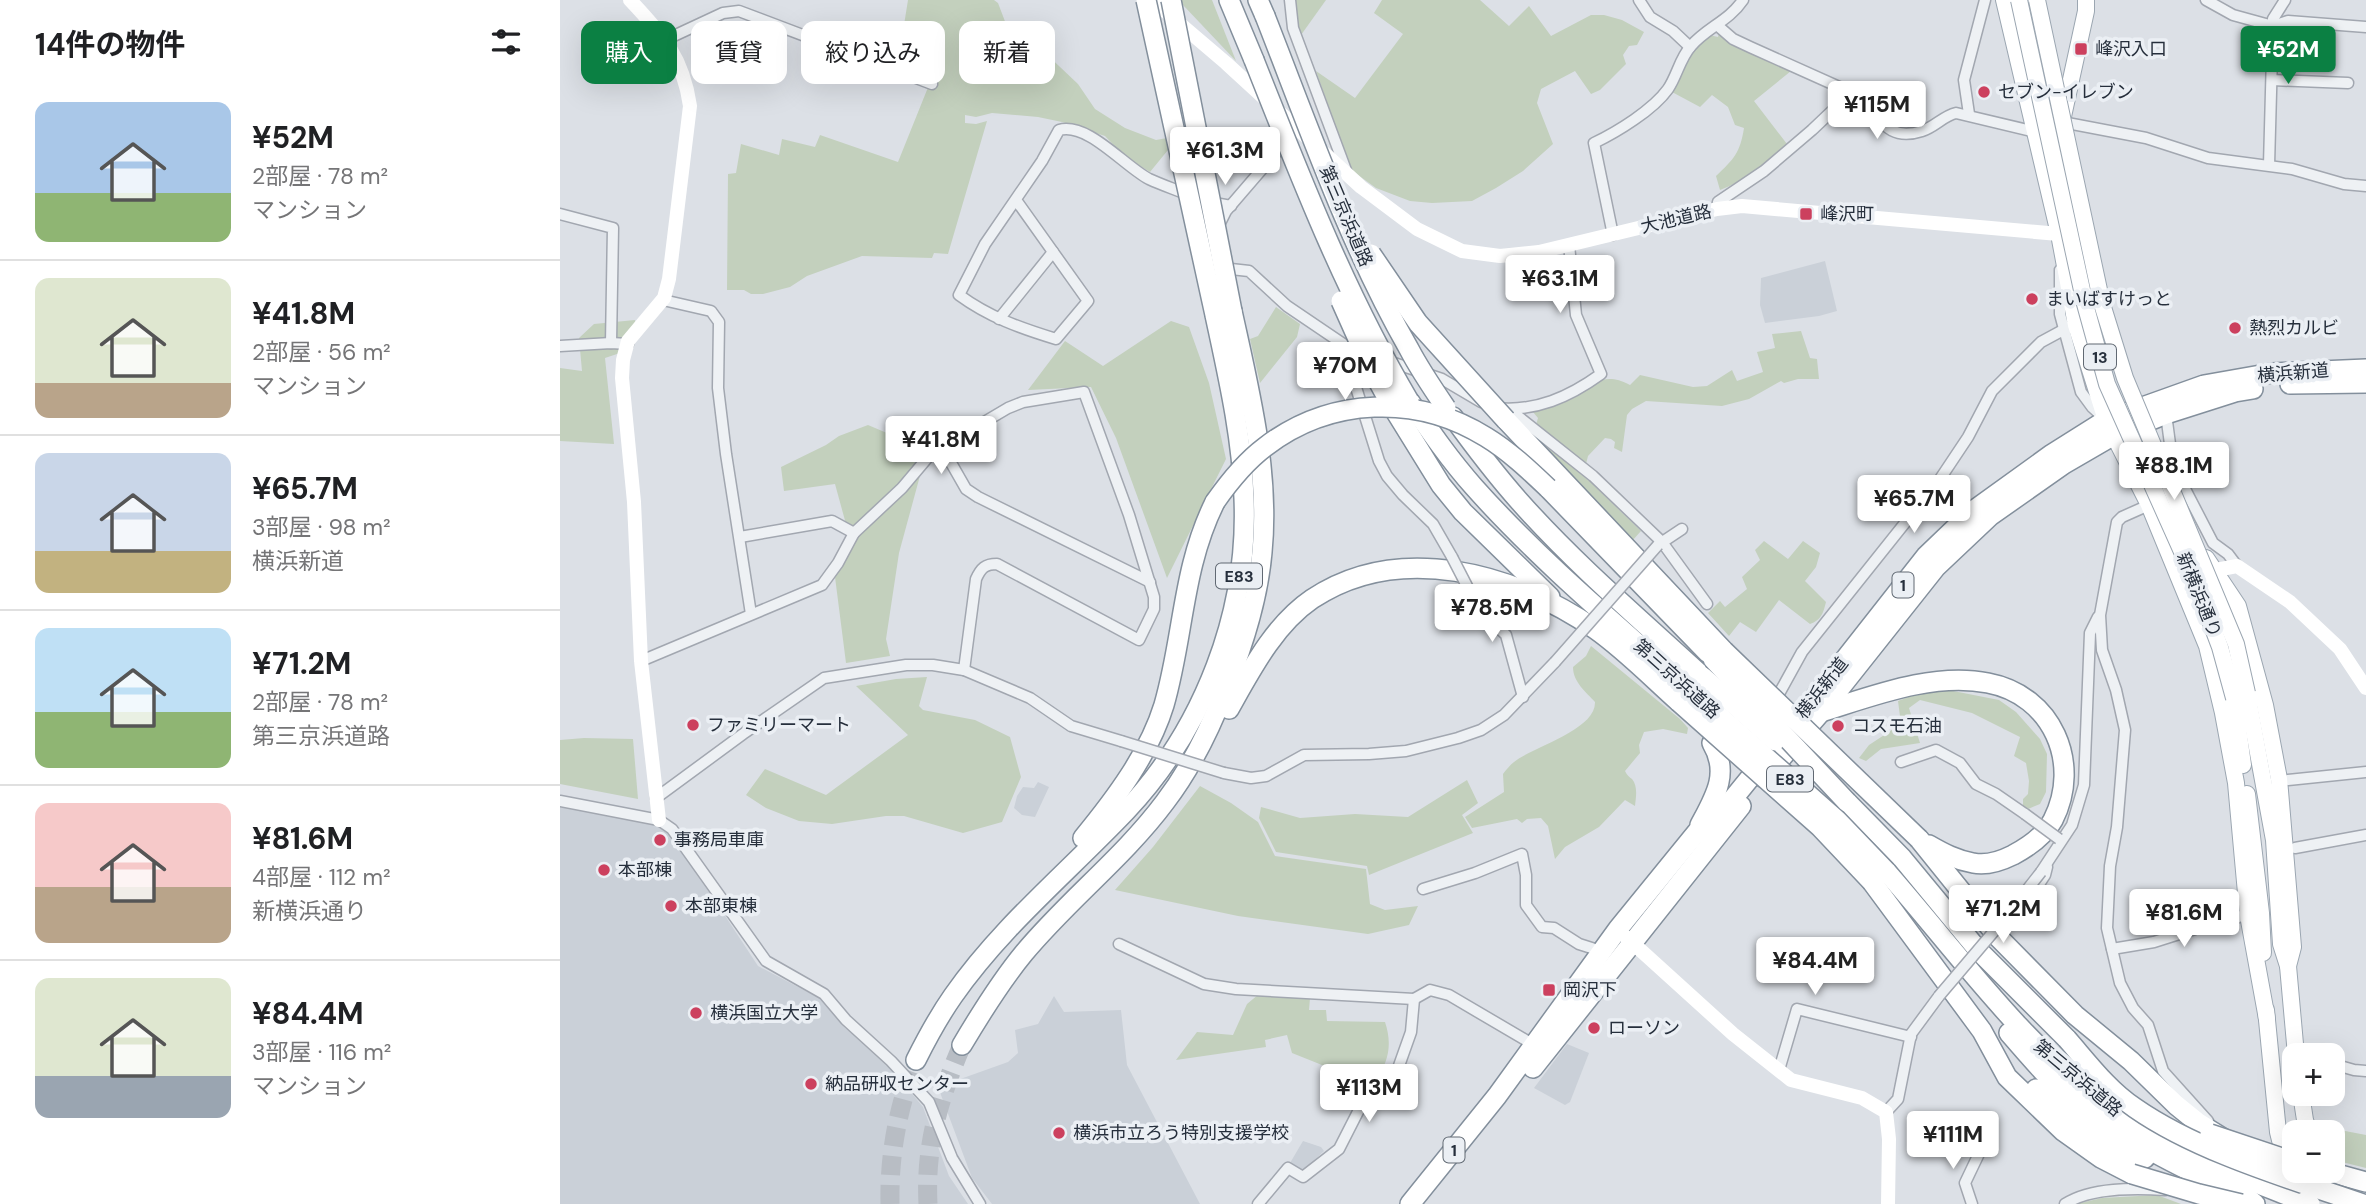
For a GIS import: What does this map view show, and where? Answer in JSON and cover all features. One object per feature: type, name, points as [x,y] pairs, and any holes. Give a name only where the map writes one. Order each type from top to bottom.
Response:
[{"type":"highway","name":"E83","points":[[962,1045],[1025,952],[1108,867],[1166,802],[1198,750],[1221,701],[1244,638],[1259,581],[1263,522],[1258,442],[1223,313],[1146,0]]},
{"type":"highway","name":"E83","points":[[916,1060],[933,1026],[954,994],[1019,918],[1160,772],[1198,709],[1226,635],[1240,573],[1244,540],[1240,446],[1223,313],[1171,0]]},
{"type":"highway","name":"第三京浜道路","points":[[1229,0],[1354,300],[1409,401],[1473,486],[1520,536],[1837,820],[1879,876],[1951,948],[2027,1034],[2085,1089],[2136,1125],[2173,1146],[2215,1166],[2305,1198]]},
{"type":"highway","name":"第三京浜道路","points":[[1261,8],[1341,210],[1378,291],[1409,350],[1446,408],[1490,468],[1691,690],[1847,802],[1902,858],[1978,950],[2067,1039],[2110,1076],[2152,1105],[2223,1139],[2282,1158]]},
{"type":"highway","points":[[1293,158],[1336,288],[1370,366],[1420,455],[1463,512],[1550,597]]},
{"type":"highway","points":[[1341,210],[1418,323],[1508,415],[1847,802]]},
{"type":"highway","name":"横浜新道","points":[[1410,1204],[1497,1096],[1618,929],[1697,832],[1723,811],[1747,783],[1926,556],[1973,510],[2052,454],[2204,385],[2272,373],[2366,369]]},
{"type":"highway","name":"横浜新道","points":[[2134,417],[2166,414],[2235,392],[2281,384],[2366,383]]},
{"type":"highway","points":[[1019,918],[1107,807],[1150,739],[1163,707],[1173,667],[1192,560],[1215,502],[1231,480],[1249,460],[1284,433],[1331,413],[1377,406],[1425,411],[1465,425],[1515,457],[1718,655],[1919,839],[1998,937],[2075,1015],[2131,1061],[2176,1105],[2305,1198],[2338,1202]]},
{"type":"highway","name":"横浜新道","points":[[1425,1204],[1755,788],[1821,712],[1936,567],[1990,516],[2064,464],[2110,427]]},
{"type":"highway","points":[[1166,802],[1206,749],[1270,641],[1290,618],[1311,600],[1334,587],[1357,576],[1387,569],[1417,567],[1447,570],[1476,576],[1539,598],[1576,617],[1691,690]]},
{"type":"highway","points":[[1821,712],[1880,693],[1962,680],[1987,682],[2004,687],[2023,696],[2043,712],[2055,731],[2063,757],[2062,790],[2052,821],[2030,845],[2001,862],[1975,864],[1949,857],[1919,839]]},
{"type":"highway","points":[[1697,832],[1721,782],[1720,761],[1712,743]]},
{"type":"highway","points":[[1879,876],[1982,1031],[2007,1077],[2045,1115],[2080,1144],[2132,1174],[2241,1204]]},
{"type":"highway","points":[[1951,948],[1999,1021],[2041,1070],[2079,1105],[2167,1161],[2255,1204]]},
{"type":"highway","points":[[1982,1031],[2036,1089],[2077,1125],[2136,1156],[2167,1161]]},
{"type":"highway","points":[[2067,1039],[2105,1083],[2124,1099],[2171,1129],[2234,1158],[2363,1204]]},
{"type":"highway","points":[[2345,1176],[2366,1182]]},
{"type":"main road","points":[[2004,0],[2059,234],[2070,328],[2110,427],[2149,505],[2207,646],[2236,783],[2248,913],[2267,1019]]},
{"type":"main road","name":"新横浜通り","points":[[2018,0],[2085,304],[2107,384],[2196,583],[2240,696],[2274,840],[2281,944],[2288,967],[2296,1043]]},
{"type":"main road","name":"新横浜通り","points":[[2037,0],[2102,304],[2117,353],[2236,644],[2259,889],[2267,1019],[2280,1139],[2284,1156],[2305,1198]]},
{"type":"main road","points":[[2086,0],[2062,122],[2082,237],[2096,304],[2114,368],[2134,417],[2212,569],[2238,606],[2265,705],[2279,779],[2293,947],[2288,967]]},
{"type":"main road","points":[[2329,1183],[2338,1202]]},
{"type":"street","points":[[630,0],[648,21]]},
{"type":"street","name":"大池道路","points":[[1152,0],[1348,176],[1417,229],[1462,251],[1500,256],[1539,252],[1717,209],[1742,206],[2082,237]]},
{"type":"street","points":[[1290,0],[1293,28],[1348,176]]},
{"type":"street","points":[[1639,0],[1650,17],[1673,31],[1690,47]]},
{"type":"street","points":[[1613,234],[1594,143],[1619,131],[1661,96],[1669,88],[1690,47],[1734,12],[1743,0]]},
{"type":"street","points":[[1969,114],[1964,80],[1985,0]]},
{"type":"street","points":[[2206,0],[2233,15],[2273,26],[2288,21],[2366,27]]},
{"type":"street","points":[[2269,165],[2273,19],[2285,0]]},
{"type":"street","points":[[677,34],[723,13],[739,11],[801,34]]},
{"type":"street","points":[[1718,26],[1741,43],[1851,93],[1869,105],[1884,126],[1892,132],[1923,131],[1947,115],[1956,113],[2036,132],[2062,122],[2146,138],[2208,158],[2292,169],[2344,184],[2366,186]]},
{"type":"street","points":[[659,820],[640,661],[634,502],[622,378],[628,344],[640,325],[663,300],[669,279],[690,106],[687,85],[677,59]]},
{"type":"street","points":[[2272,80],[2348,83]]},
{"type":"street","points":[[1717,209],[1718,202],[1764,171],[1851,93]]},
{"type":"street","points":[[1016,200],[1088,301],[1056,339],[1012,326],[977,309],[959,295],[985,244],[1046,155],[1059,130],[1066,128],[1104,143],[1125,164],[1151,180],[1200,200],[1231,206]]},
{"type":"street","points":[[1297,129],[1231,206],[1212,238],[1214,267],[1249,271],[1287,306],[1349,348],[1442,379],[1490,408],[1508,415],[1592,475],[1660,544],[1707,604]]},
{"type":"street","points":[[560,214],[613,228],[611,342]]},
{"type":"street","points":[[1508,415],[1559,400],[1601,374],[1576,315],[1569,245]]},
{"type":"street","points":[[999,319],[1053,252]]},
{"type":"street","points":[[663,300],[711,311],[719,322],[719,388],[726,454],[751,614]]},
{"type":"street","points":[[1747,783],[1777,693],[1802,652],[1940,479],[1968,437],[1992,391],[2041,342],[2070,328],[2096,304]]},
{"type":"street","points":[[560,346],[611,342],[628,344]]},
{"type":"street","points":[[1349,348],[1354,381],[1379,461],[1387,476],[1403,495],[1433,524],[1484,614],[1506,635],[1523,697]]},
{"type":"street","points":[[640,661],[822,585],[854,533],[902,488],[929,456],[1007,408],[1023,402],[1084,393],[1129,515],[1154,597],[1154,609],[1139,640],[997,564],[988,564],[980,569],[976,579],[964,670]]},
{"type":"street","points":[[2166,414],[2172,458],[2213,543],[2228,554],[2237,566],[2290,602],[2340,649],[2366,688]]},
{"type":"street","points":[[942,447],[966,489],[978,497],[1150,582]]},
{"type":"street","points":[[2149,505],[2117,522],[2100,615],[2102,650],[2116,690],[2125,730],[2117,827],[2110,866],[2107,928],[2120,983],[2133,1008],[2148,1026],[2163,1071],[2229,1142],[2280,1139]]},
{"type":"street","points":[[740,537],[832,521],[854,533]]},
{"type":"street","points":[[656,798],[824,678],[906,665],[933,665],[964,670],[1030,698],[1071,726],[1224,773],[1251,778],[1266,776],[1304,755],[1406,751],[1458,738],[1481,730],[1504,715],[1660,544],[1682,529]]},
{"type":"street","points":[[2181,583],[2212,569],[2237,566]]},
{"type":"street","points":[[1888,1204],[1889,1139],[1886,1112],[1898,1099],[1915,1026],[2002,922],[2049,861],[2072,825],[2084,785],[2091,634],[2100,615]]},
{"type":"street","points":[[1901,762],[1936,750],[1960,764],[1976,784],[1996,794],[2061,840]]},
{"type":"street","points":[[2288,780],[2366,772]]},
{"type":"street","points":[[560,801],[659,820],[672,829],[766,961],[824,994],[846,1020],[891,1061],[929,1102],[952,1158],[980,1204]]},
{"type":"street","points":[[2295,848],[2366,835]]},
{"type":"street","points":[[1423,889],[1475,873],[1522,854],[1526,875],[1526,905],[1542,927],[1554,928],[1579,944],[1601,951]]},
{"type":"street","points":[[2017,918],[2045,875],[2049,861]]},
{"type":"street","points":[[2112,949],[2154,942],[2227,922],[2248,913]]},
{"type":"street","points":[[1618,929],[1734,1034],[1791,1080],[1862,1098],[1886,1112]]},
{"type":"street","points":[[1119,944],[1204,984],[1236,989],[1414,999],[1430,990],[1449,995],[1534,1045]]},
{"type":"street","points":[[1258,1204],[1288,1168],[1303,1177],[1339,1149],[1366,1096],[1395,1077],[1411,1032],[1414,999]]},
{"type":"street","points":[[1779,1070],[1797,1009],[1911,1037]]},
{"type":"street","points":[[2345,1067],[2366,1071]]},
{"type":"street","points":[[1972,1204],[1965,1183],[1985,1141]]},
{"type":"street","points":[[2065,1204],[2073,1199],[2097,1193],[2155,1189],[2206,1193],[2241,1204]]},
{"type":"shaded area","points":[[1825,261],[1837,311],[1765,323],[1760,305],[1761,278]]},
{"type":"shaded area","points":[[1038,782],[1049,787],[1035,817],[1022,815],[1014,808],[1017,796],[1023,787],[1034,788]]},
{"type":"shaded area","name":"横浜国立大学","points":[[560,804],[642,818],[661,826],[676,841],[758,966],[819,998],[845,1028],[883,1059],[923,1107],[949,1176],[968,1204],[560,1204]]},
{"type":"shaded area","name":"横浜市立ろう特別支援学校","points":[[1054,996],[1064,1012],[1121,1010],[1127,1065],[1200,1204],[992,1204],[972,1178],[938,1087],[1008,1062],[1018,1053],[1015,1030],[1038,1024]]},
{"type":"shaded area","points":[[1567,1044],[1589,1053],[1570,1102],[1565,1105],[1534,1088]]},
{"type":"shaded area","points":[[1303,1141],[1321,1147],[1324,1151],[1306,1168],[1299,1170],[1290,1163]]},
{"type":"green space","points":[[908,0],[994,0],[998,3],[1005,21],[959,21],[959,84],[1055,84],[1055,62],[1078,84],[1095,109],[1125,128],[1156,140],[1167,138],[1168,150],[1150,172],[1124,156],[1105,136],[1062,122],[992,113],[976,117],[965,115],[965,123],[987,121],[948,254],[934,253],[932,258],[862,256],[807,276],[790,287],[763,294],[727,290],[728,174],[736,173],[741,144],[779,155],[782,139],[815,147],[820,135],[898,162],[929,84],[945,84],[945,21],[905,21]]},
{"type":"green space","points":[[1181,0],[1212,0],[1236,61],[1183,5]]},
{"type":"green space","points":[[1285,0],[1326,0],[1301,35]]},
{"type":"green space","points":[[1382,0],[1480,0],[1509,26],[1529,6],[1551,36],[1591,15],[1622,20],[1644,32],[1637,45],[1629,46],[1623,55],[1626,64],[1600,90],[1591,94],[1575,71],[1541,89],[1537,103],[1553,144],[1523,171],[1472,201],[1410,201],[1376,188],[1351,170],[1316,71],[1355,98],[1403,34],[1374,13]]},
{"type":"green space","points":[[1719,33],[1728,41],[1791,71],[1754,101],[1787,144],[1747,176],[1720,190],[1716,176],[1735,155],[1744,128],[1735,125],[1728,107],[1712,95],[1700,107],[1672,92],[1695,48],[1709,35],[1718,37]]},
{"type":"green space","points":[[1276,307],[1300,324],[1297,337],[1260,383],[1250,339],[1258,336]]},
{"type":"green space","points":[[635,320],[636,325],[620,353],[605,358],[614,444],[560,441],[560,368],[582,371],[579,338],[594,324]]},
{"type":"green space","points":[[1171,321],[1189,327],[1209,383],[1226,459],[1167,578],[1116,438],[1091,387],[1028,390],[1065,341],[1103,366]]},
{"type":"green space","points":[[1801,331],[1810,358],[1817,359],[1819,379],[1798,379],[1784,383],[1781,381],[1749,399],[1722,406],[1646,401],[1627,415],[1622,452],[1614,448],[1615,442],[1605,438],[1588,456],[1586,464],[1578,470],[1641,531],[1632,541],[1530,433],[1538,418],[1533,412],[1559,403],[1601,380],[1619,380],[1630,385],[1640,375],[1693,387],[1707,386],[1732,370],[1737,381],[1763,372],[1757,352],[1775,348],[1772,334]]},
{"type":"green space","points":[[868,425],[927,450],[899,553],[886,639],[890,656],[846,663],[835,577],[852,546],[835,484],[784,491],[781,467],[839,436]]},
{"type":"green space","points":[[1764,541],[1788,559],[1803,541],[1820,553],[1816,567],[1805,581],[1826,602],[1824,610],[1819,618],[1810,624],[1779,600],[1756,632],[1740,622],[1729,636],[1708,613],[1720,601],[1725,607],[1747,589],[1742,577],[1760,560],[1755,550]]},
{"type":"green space","points":[[1591,646],[1680,719],[1688,728],[1687,734],[1663,729],[1644,732],[1639,745],[1640,753],[1625,771],[1635,785],[1635,806],[1625,800],[1599,827],[1565,847],[1555,859],[1548,826],[1541,818],[1527,819],[1522,823],[1517,819],[1472,828],[1465,817],[1504,792],[1503,774],[1511,765],[1575,729],[1593,712],[1595,702],[1578,682],[1573,667],[1586,656]]},
{"type":"green space","points":[[927,677],[919,706],[923,710],[975,720],[1010,737],[1021,777],[1002,822],[963,833],[904,816],[832,824],[799,821],[766,808],[746,795],[765,769],[826,795],[908,735],[856,686]]},
{"type":"green space","points":[[1943,689],[1999,700],[2016,712],[2040,739],[2047,754],[2046,792],[2040,804],[2028,809],[2023,806],[2029,781],[2026,763],[2014,756],[2020,737],[1972,713],[1920,700],[1909,708],[1920,743],[1881,749],[1866,761],[1859,758],[1869,745],[1901,724],[1898,701],[1922,692]]},
{"type":"green space","points":[[633,739],[638,799],[560,784],[560,740]]},
{"type":"green space","points":[[1467,780],[1478,803],[1462,815],[1473,833],[1369,875],[1367,866],[1276,852],[1259,818],[1261,807],[1300,818],[1355,814],[1408,817]]},
{"type":"green space","points":[[1200,786],[1258,822],[1275,856],[1366,869],[1370,904],[1385,910],[1418,906],[1409,925],[1368,934],[1238,916],[1115,890],[1153,847]]},
{"type":"green space","points":[[1259,994],[1310,998],[1309,1010],[1326,1010],[1327,1021],[1385,1022],[1389,1047],[1381,1072],[1383,1077],[1373,1082],[1371,1075],[1363,1075],[1362,1081],[1292,1053],[1287,1035],[1265,1040],[1266,1047],[1176,1060],[1197,1032],[1233,1035],[1247,1004]]},
{"type":"green space","points":[[2345,1131],[2366,1135],[2366,1168],[2345,1163]]},
{"type":"green space","points":[[2157,1195],[2181,1204],[2076,1204],[2102,1198]]},
{"type":"tunnel","points":[[928,1204],[929,1162],[935,1123],[962,1045]]},
{"type":"tunnel","points":[[890,1204],[896,1131],[916,1060]]},
{"type":"place","name":"峰沢入口","points":[[2081,49]]},
{"type":"place","name":"セブン-イレブン","points":[[1984,92]]},
{"type":"place","name":"峰沢町","points":[[1806,214]]},
{"type":"place","name":"まいばすけっと","points":[[2032,299]]},
{"type":"place","name":"熱烈カルビ","points":[[2235,328]]},
{"type":"place","name":"ファミリーマート","points":[[693,725]]},
{"type":"place","name":"コスモ石油","points":[[1838,726]]},
{"type":"place","name":"事務局車庫","points":[[660,840]]},
{"type":"place","name":"本部棟","points":[[604,870]]},
{"type":"place","name":"本部東棟","points":[[671,906]]},
{"type":"place","name":"岡沢下","points":[[1549,990]]},
{"type":"place","name":"横浜国立大学","points":[[696,1013]]},
{"type":"place","name":"ローソン","points":[[1594,1028]]},
{"type":"place","name":"納品研収センター","points":[[811,1084]]},
{"type":"place","name":"横浜市立ろう特別支援学校","points":[[1059,1133]]}]
